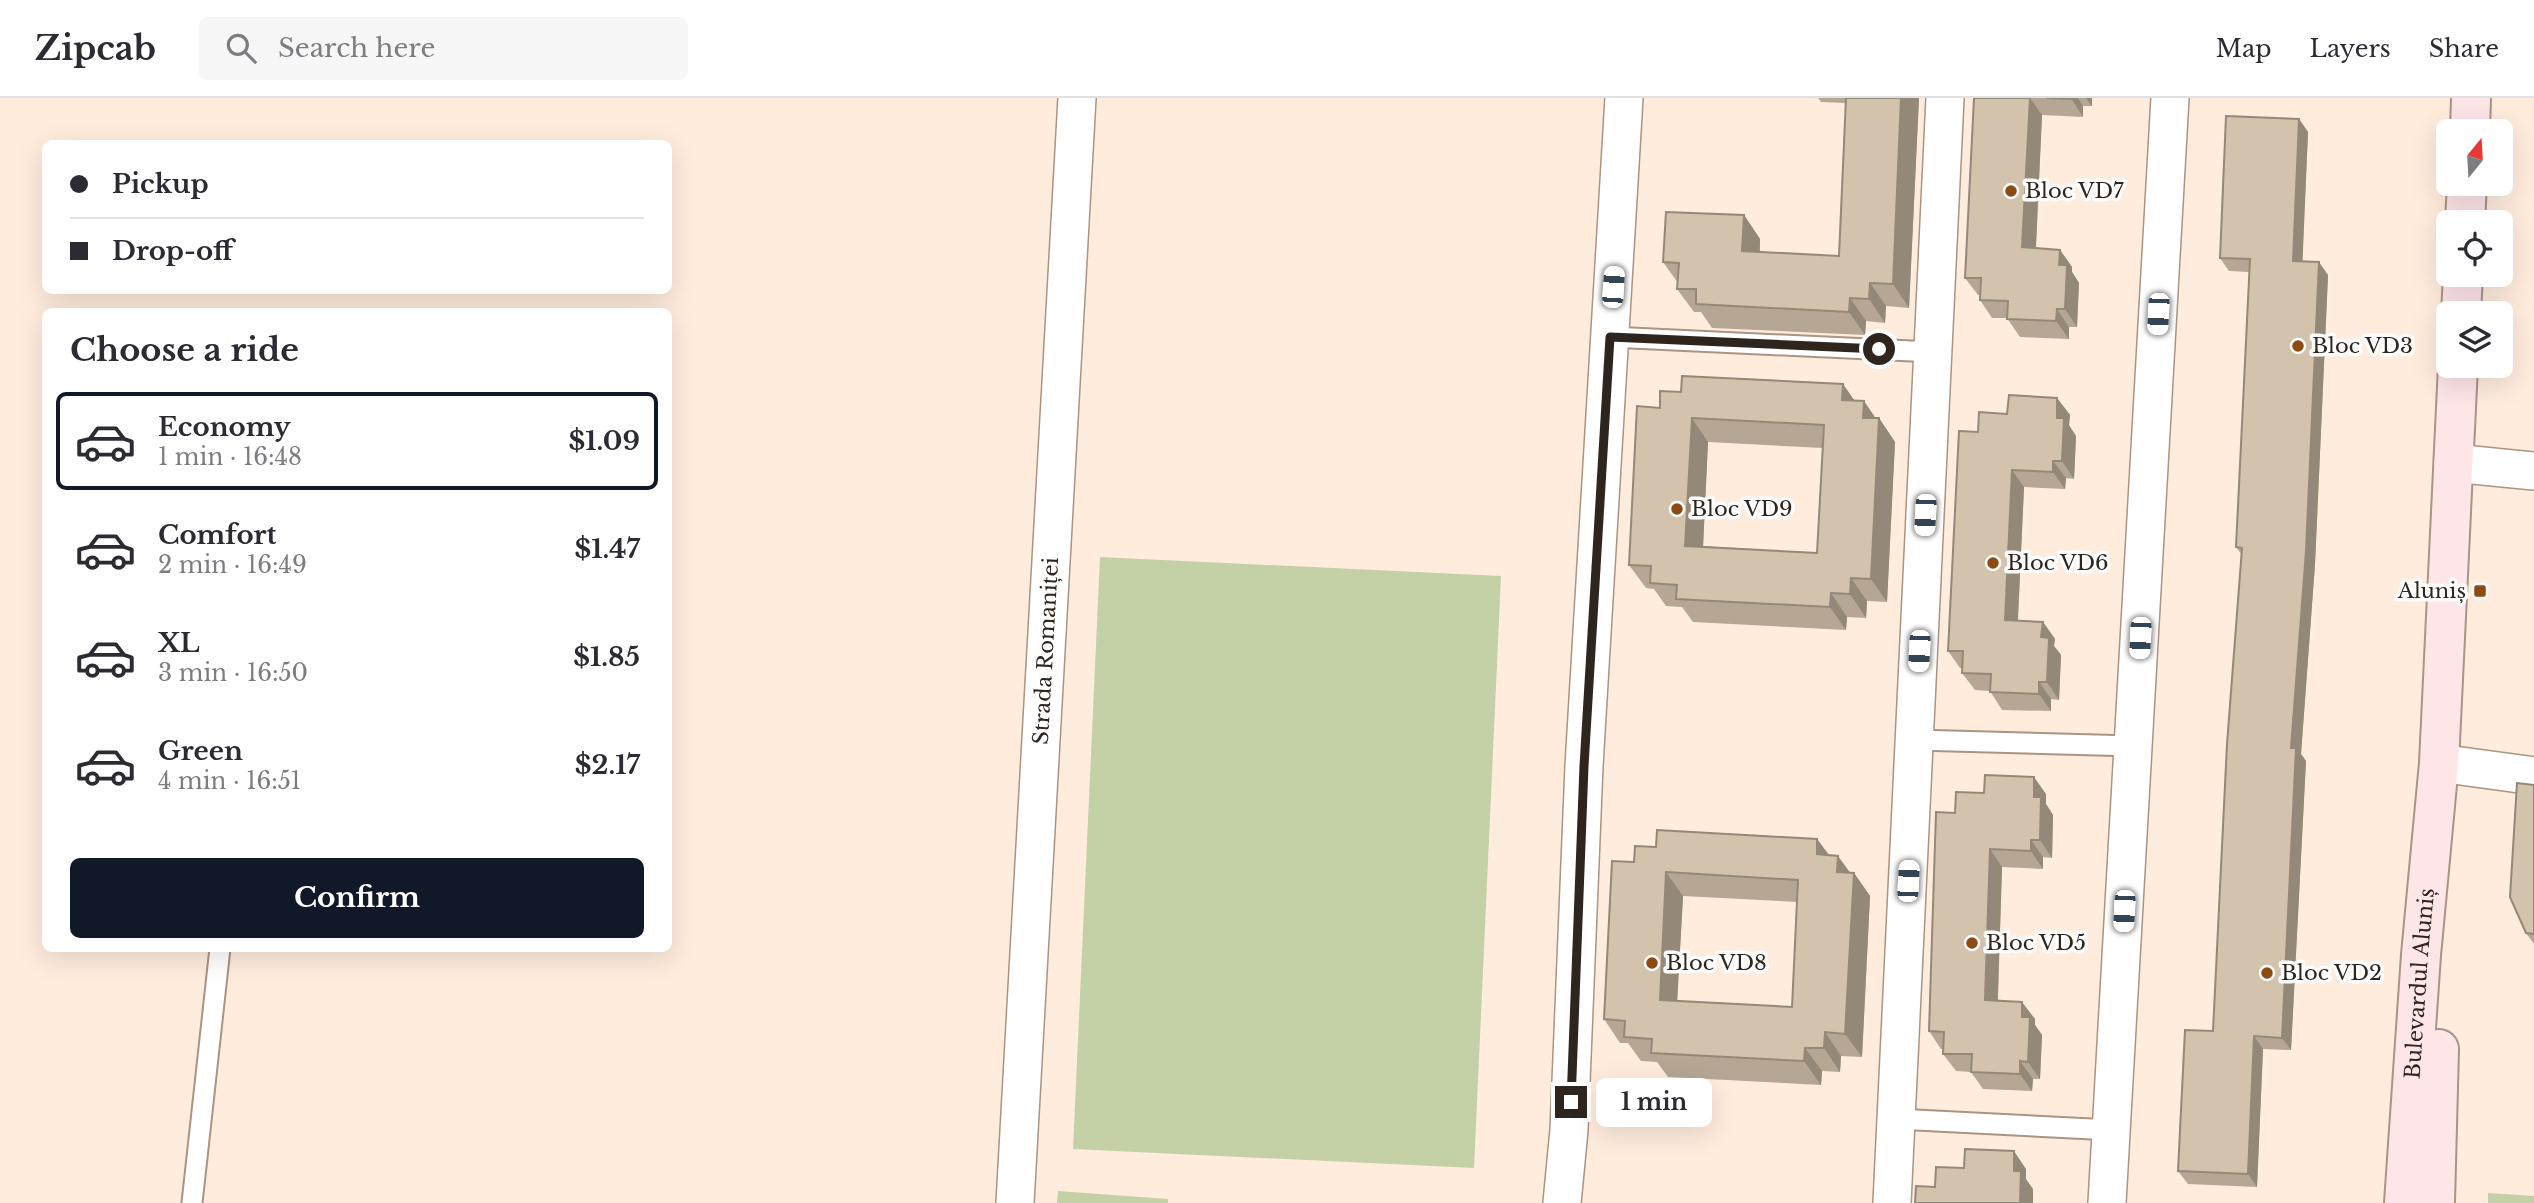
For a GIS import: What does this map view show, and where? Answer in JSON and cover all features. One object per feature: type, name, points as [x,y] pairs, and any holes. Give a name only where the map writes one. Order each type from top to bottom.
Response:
[{"type":"main road","points":[[2470,119],[2471,98]]},
{"type":"main road","name":"Bulevardul Aluniș","points":[[2403,1203],[2421,955],[2439,763],[2458,378]]},
{"type":"main road","name":"Bulevardul Aluniș","points":[[2435,1203],[2442,917],[2439,763]]},
{"type":"street","name":"Strada Romaniței","points":[[1015,1203],[1077,98]]},
{"type":"street","points":[[1562,1203],[1570,1130],[1584,766],[1624,98]]},
{"type":"street","points":[[1892,1203],[1945,98]]},
{"type":"street","points":[[2107,1203],[2170,98]]},
{"type":"street","points":[[2454,463],[2534,471]]},
{"type":"street","points":[[2439,763],[2534,776]]},
{"type":"lane","points":[[1610,337],[1933,352]]},
{"type":"lane","points":[[1914,740],[2134,746]]},
{"type":"lane","points":[[192,1203],[220,952]]},
{"type":"lane","points":[[1896,1119],[2112,1130]]},
{"type":"green space","points":[[1100,557],[1501,576],[1474,1168],[1073,1149]]},
{"type":"green space","points":[[1058,1191],[1168,1199],[1168,1203],[1057,1203]]},
{"type":"green space","points":[[2488,1193],[2534,1196],[2534,1203],[2488,1203]]},
{"type":"building","points":[[1846,98],[1901,98],[1893,284],[1870,283],[1869,299],[1850,298],[1849,312],[1696,304],[1696,289],[1677,289],[1679,263],[1663,262],[1666,212],[1744,215],[1742,251],[1839,256]]},
{"type":"building","name":"Bloc VD7","points":[[1974,98],[2030,98],[2022,247],[2060,250],[2059,265],[2067,265],[2065,309],[2057,309],[2056,321],[2007,319],[2008,301],[1980,300],[1981,278],[1965,278]]},
{"type":"building","points":[[2226,116],[2299,119],[2293,261],[2319,262],[2306,551],[2291,748],[2296,748],[2282,1038],[2254,1036],[2248,1174],[2178,1171],[2185,1030],[2213,1031],[2227,744],[2242,548],[2236,547],[2250,259],[2220,258]]},
{"type":"building","name":"Bloc VD9","points":[[1682,376],[1843,384],[1842,400],[1864,401],[1863,418],[1879,418],[1871,579],[1851,578],[1850,594],[1831,593],[1830,607],[1676,599],[1677,585],[1650,583],[1651,566],[1629,565],[1637,406],[1660,408],[1660,391],[1681,392]],"holes":[[[1692,418],[1824,425],[1817,553],[1685,546]]]},
{"type":"building","name":"Bloc VD6","points":[[2009,395],[2057,398],[2057,418],[2064,418],[2062,461],[2053,461],[2053,472],[2012,470],[2005,620],[2043,622],[2041,637],[2049,638],[2047,682],[2039,682],[2039,694],[1990,692],[1991,674],[1962,673],[1963,651],[1948,651],[1959,431],[1978,432],[1979,412],[2007,414]]},
{"type":"building","name":"Bloc VD5","points":[[1985,775],[2034,777],[2034,797],[2041,797],[2040,840],[2031,840],[2031,851],[1990,849],[1985,1000],[2022,1002],[2022,1017],[2030,1017],[2028,1062],[2020,1061],[2020,1074],[1971,1072],[1972,1054],[1943,1054],[1944,1032],[1929,1031],[1936,812],[1955,813],[1956,792],[1984,793]]},
{"type":"building","points":[[2517,783],[2534,785],[2534,934],[2526,933],[2510,897]]},
{"type":"building","name":"Bloc VD8","points":[[1657,830],[1817,839],[1817,854],[1838,856],[1837,872],[1854,873],[1845,1034],[1825,1032],[1824,1048],[1805,1048],[1804,1061],[1651,1053],[1652,1039],[1624,1037],[1625,1021],[1604,1019],[1612,861],[1634,862],[1635,846],[1656,847]],"holes":[[[1666,872],[1798,880],[1792,1007],[1660,1000]]]},
{"type":"building","points":[[1965,1149],[2014,1151],[2014,1171],[2021,1171],[2020,1203],[1915,1203],[1916,1186],[1935,1187],[1936,1167],[1964,1168]]},
{"type":"place","name":"Bloc VD7","points":[[2011,191]]},
{"type":"place","name":"Bloc VD3","points":[[2298,346]]},
{"type":"place","name":"Bloc VD9","points":[[1677,509]]},
{"type":"place","name":"Bloc VD6","points":[[1993,563]]},
{"type":"place","name":"Aluniș","points":[[2480,591]]},
{"type":"place","name":"Bloc VD5","points":[[1972,943]]},
{"type":"place","name":"Bloc VD8","points":[[1652,963]]},
{"type":"place","name":"Bloc VD2","points":[[2267,973]]},
{"type":"route","points":[[1571,1102],[1584,766],[1610,337],[1879,349]]}]
